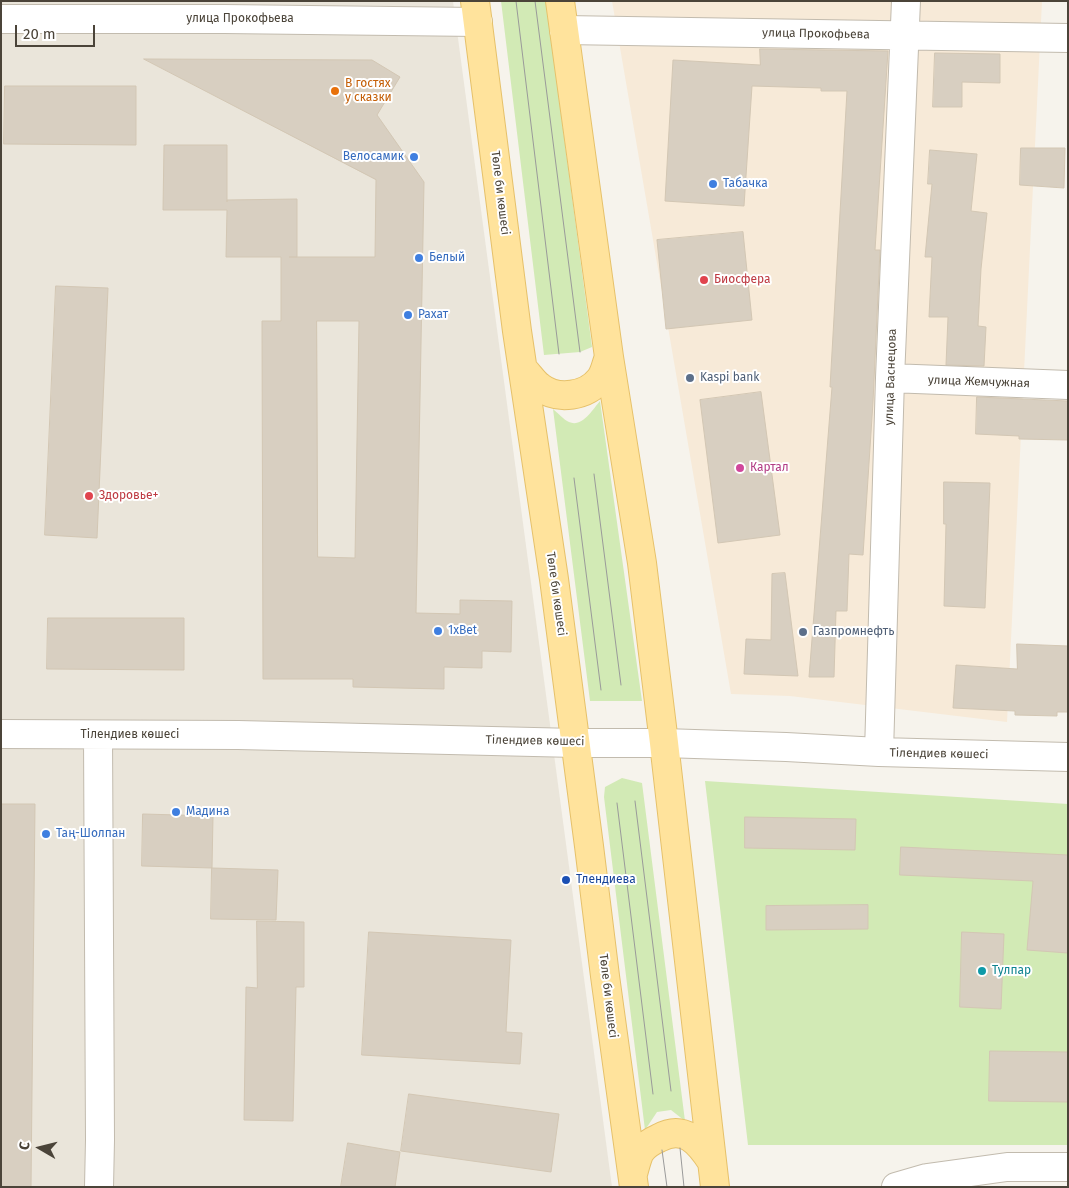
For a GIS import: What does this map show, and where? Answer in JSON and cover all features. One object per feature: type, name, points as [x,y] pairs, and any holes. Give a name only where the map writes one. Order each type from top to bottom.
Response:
[{"type":"main road","points":[[560,1],[609,357],[642,563],[714,1174]]},
{"type":"main road","name":"Төле би көшесі","points":[[477,12],[517,331],[576,743],[633,1180]]},
{"type":"main road","points":[[524,370],[540,387],[554,394],[574,395],[591,388],[602,377],[609,357]]},
{"type":"main road","points":[[633,1180],[640,1152],[648,1143],[665,1134],[688,1136],[701,1144],[714,1174]]},
{"type":"street","name":"улица Васнецова","points":[[879,752],[890,378],[906,1]]},
{"type":"street","name":"улица Прокофьева","points":[[3,19],[224,18],[477,12]]},
{"type":"street","name":"улица Прокофьева","points":[[564,30],[1068,38]]},
{"type":"street","name":"улица Жемчужная","points":[[890,378],[1068,385]]},
{"type":"street","name":"Тілендиев көшесі","points":[[1,734],[238,735],[576,743],[664,743],[879,752],[1068,757]]},
{"type":"street","points":[[98,735],[99,1187]]},
{"type":"street","points":[[896,1187],[927,1178],[1007,1167],[1068,1167]]},
{"type":"shaded area","points":[[1,1],[453,1],[612,1187],[1,1187]]},
{"type":"shaded area","points":[[612,1],[1042,1],[1007,722],[790,696],[731,694]]},
{"type":"green space","points":[[501,1],[546,1],[592,347],[580,352],[544,355]]},
{"type":"green space","points":[[600,401],[642,701],[590,701],[553,409],[567,421],[574,423],[587,417]]},
{"type":"green space","points":[[622,778],[642,783],[685,1121],[671,1110],[657,1112],[645,1130],[604,797],[605,787]]},
{"type":"green space","points":[[705,781],[1068,804],[1068,1145],[748,1145]]},
{"type":"building","points":[[760,49],[888,51],[875,250],[880,250],[863,555],[849,554],[847,611],[836,611],[834,677],[809,677],[832,387],[830,387],[847,91],[821,91],[821,88],[752,86],[744,206],[665,201],[673,60],[760,65]]},
{"type":"building","points":[[935,53],[1000,54],[1000,83],[962,82],[962,107],[933,107]]},
{"type":"building","points":[[144,59],[372,60],[400,77],[377,115],[424,182],[416,613],[460,614],[460,600],[512,601],[511,652],[482,651],[482,668],[444,667],[444,689],[353,687],[353,679],[263,679],[262,321],[281,321],[281,257],[226,257],[227,210],[163,210],[164,145],[227,145],[227,200],[297,199],[297,257],[375,257],[376,180]],"holes":[[[317,321],[359,321],[355,558],[318,557]]]},
{"type":"building","points":[[5,86],[136,86],[136,145],[4,144]]},
{"type":"building","points":[[1021,148],[1065,148],[1064,188],[1020,185]]},
{"type":"building","points":[[930,150],[977,154],[971,211],[987,213],[981,269],[978,326],[986,327],[984,366],[946,365],[948,317],[929,317],[932,257],[925,257],[932,184],[928,184]]},
{"type":"building","name":"Биосфера","points":[[743,232],[752,320],[666,329],[657,240]]},
{"type":"building","points":[[56,286],[108,288],[97,538],[45,535]]},
{"type":"building","name":"Картал","points":[[761,392],[780,535],[718,543],[700,400]]},
{"type":"building","points":[[977,397],[1068,401],[1068,440],[1019,439],[1019,436],[976,434]]},
{"type":"building","points":[[944,482],[990,483],[985,608],[944,606],[946,524],[944,524]]},
{"type":"building","points":[[785,573],[798,676],[744,674],[746,639],[771,640],[772,574]]},
{"type":"building","points":[[48,618],[184,618],[184,670],[47,669]]},
{"type":"building","points":[[1017,644],[1068,646],[1068,712],[1057,712],[1057,716],[1015,715],[1015,711],[953,708],[956,665],[1017,669]]},
{"type":"building","points":[[1,804],[35,804],[31,1187],[1,1187]]},
{"type":"building","points":[[143,814],[213,816],[212,868],[142,866]]},
{"type":"building","points":[[745,817],[856,819],[855,850],[745,848]]},
{"type":"building","points":[[901,847],[1068,855],[1068,953],[1027,950],[1033,881],[900,875]]},
{"type":"building","points":[[212,868],[278,870],[276,920],[211,919]]},
{"type":"building","points":[[868,905],[868,929],[766,930],[766,906]]},
{"type":"building","points":[[257,921],[304,922],[304,987],[296,987],[293,1121],[244,1120],[246,987],[257,988]]},
{"type":"building","points":[[369,932],[511,940],[506,1032],[522,1033],[520,1064],[362,1055]]},
{"type":"building","name":"Тулпар","points":[[962,932],[1004,934],[1001,1009],[960,1007]]},
{"type":"building","points":[[990,1051],[1068,1052],[1068,1102],[989,1101]]},
{"type":"building","points":[[409,1094],[559,1114],[551,1172],[401,1151]]},
{"type":"building","points":[[348,1143],[400,1152],[395,1187],[341,1187]]},
{"type":"tram line","points":[[516,1],[559,354]]},
{"type":"tram line","points":[[535,1],[580,352]]},
{"type":"tram line","points":[[594,474],[621,685]]},
{"type":"tram line","points":[[574,478],[601,690]]},
{"type":"tram line","points":[[635,801],[671,1091]]},
{"type":"tram line","points":[[617,803],[653,1094]]},
{"type":"tram line","points":[[680,1148],[684,1187]]},
{"type":"tram line","points":[[662,1150],[667,1187]]},
{"type":"place","name":"В гостях у сказки","points":[[335,91]]},
{"type":"place","name":"Велосамик","points":[[414,157]]},
{"type":"place","name":"Табачка","points":[[713,184]]},
{"type":"place","name":"Белый","points":[[419,258]]},
{"type":"place","name":"Биосфера","points":[[704,280]]},
{"type":"place","name":"Рахат","points":[[408,315]]},
{"type":"place","name":"Kaspi bank","points":[[690,378]]},
{"type":"place","name":"Картал","points":[[740,468]]},
{"type":"place","name":"Здоровье+","points":[[89,496]]},
{"type":"place","name":"1xBet","points":[[438,631]]},
{"type":"place","name":"Газпромнефть","points":[[803,632]]},
{"type":"place","name":"Мадина","points":[[176,812]]},
{"type":"place","name":"Таң-Шолпан","points":[[46,834]]},
{"type":"place","name":"Тлендиева","points":[[566,880]]},
{"type":"place","name":"Тулпар","points":[[982,971]]}]
